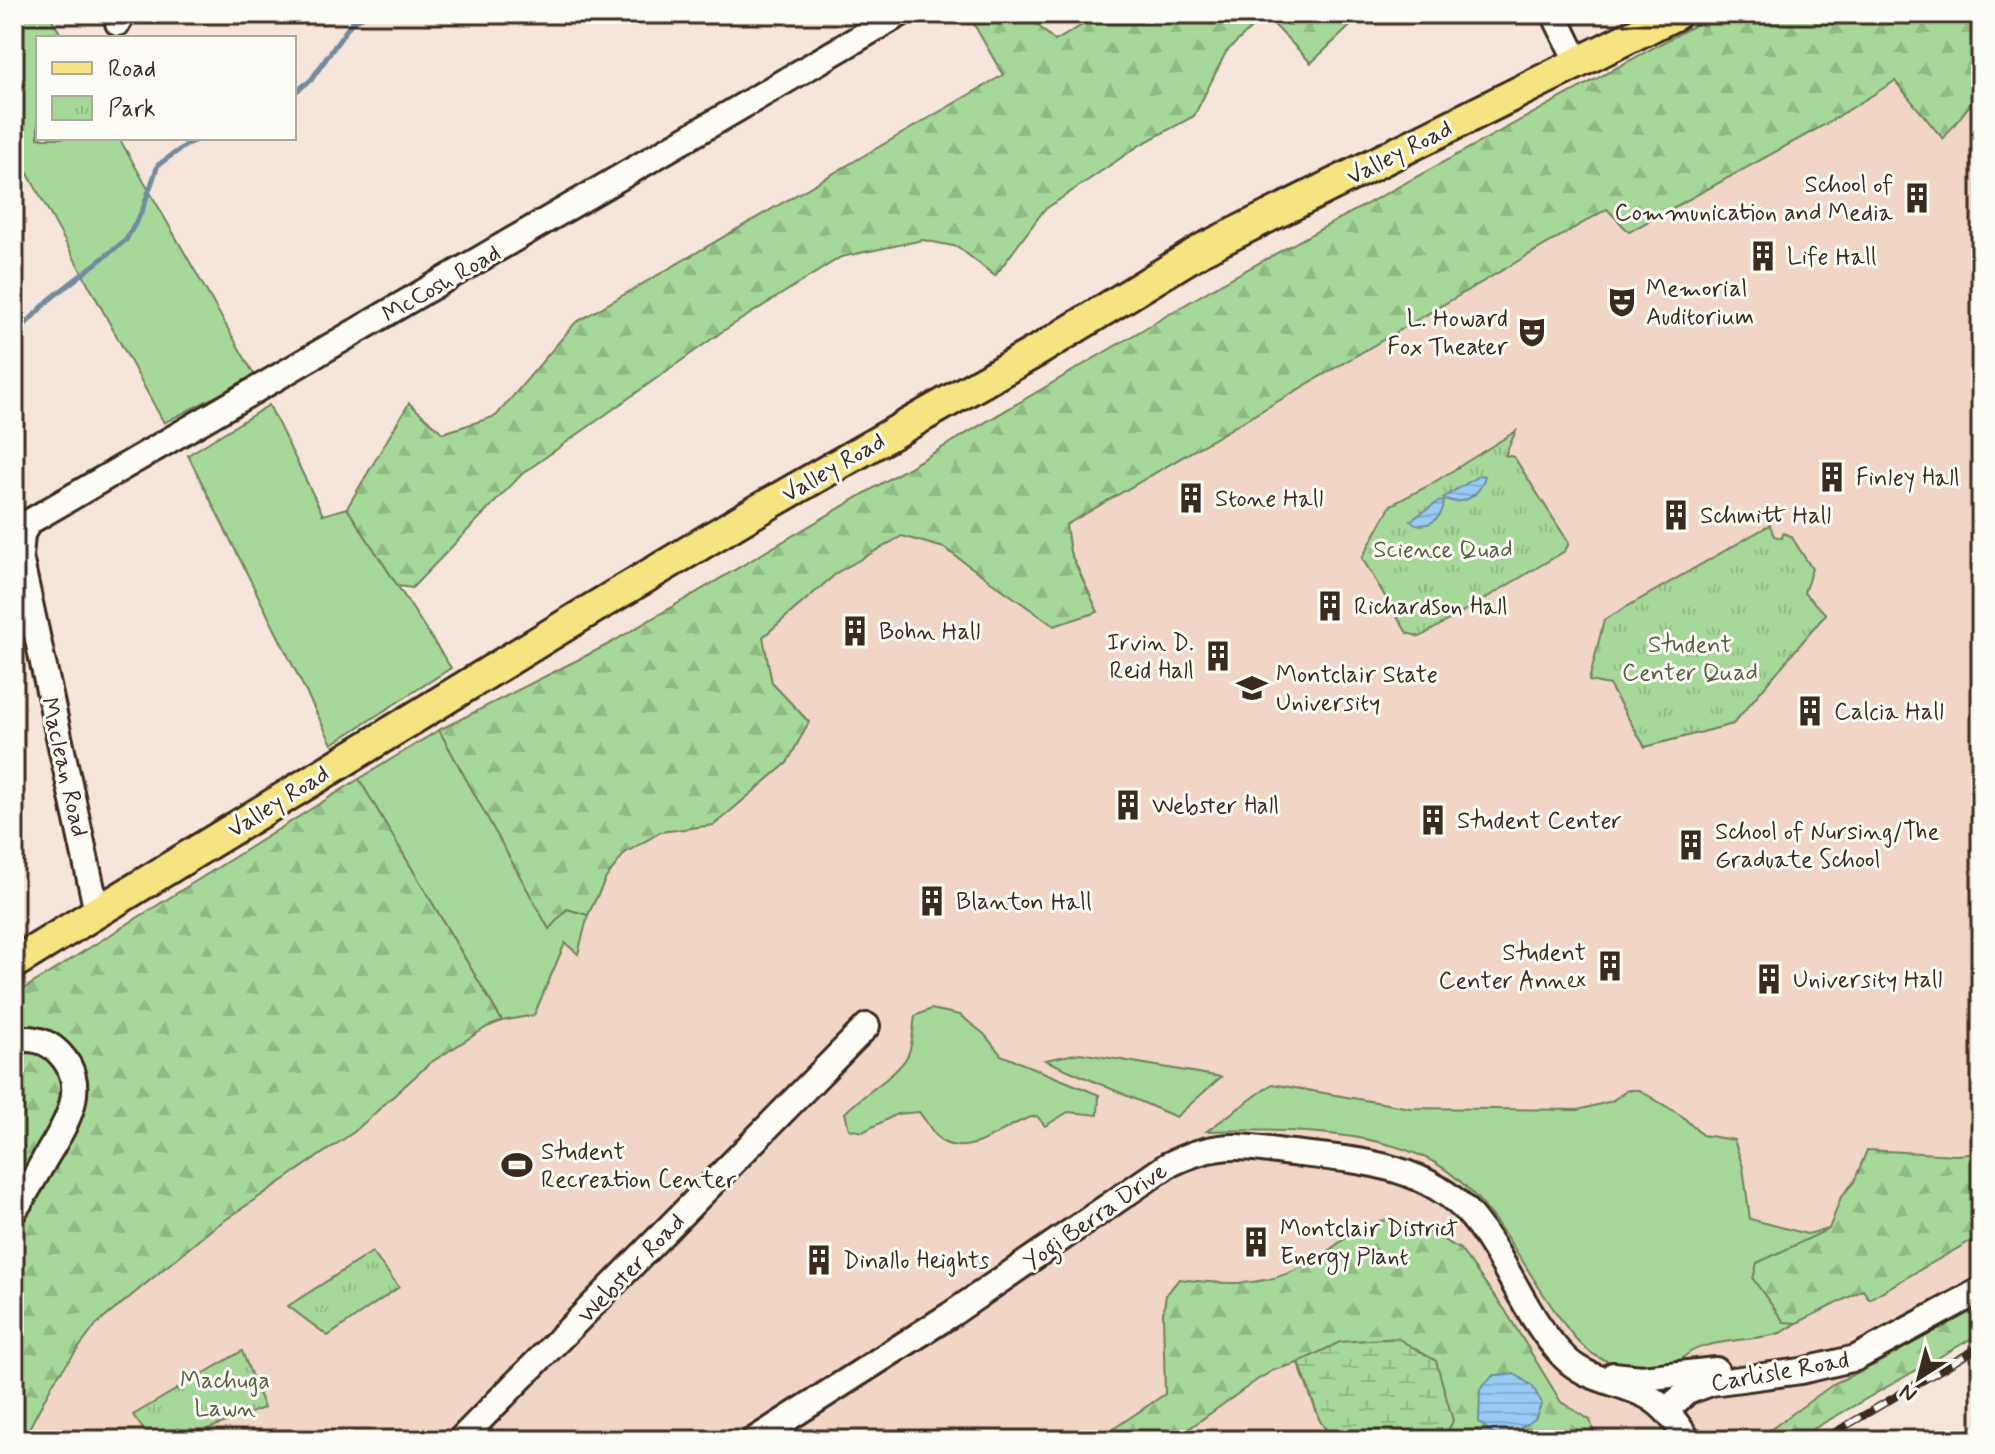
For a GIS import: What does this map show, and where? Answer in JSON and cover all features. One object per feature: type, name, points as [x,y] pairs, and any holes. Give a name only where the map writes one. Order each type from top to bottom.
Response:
[{"type":"main road","name":"Valley Road","points":[[14,963],[612,597],[1042,348],[1203,249],[1676,14]]},
{"type":"street","name":"McCosh Road","points":[[24,574],[20,545],[29,522],[900,14]]},
{"type":"street","points":[[1554,14],[1578,63]]},
{"type":"street","name":"Maclean Road","points":[[24,574],[97,912]]},
{"type":"street","name":"Webster Road","points":[[460,1440],[867,1026]]},
{"type":"street","points":[[14,1040],[39,1039],[51,1047],[72,1070],[75,1082],[70,1116],[14,1211]]},
{"type":"street","name":"Yogi Berra Drive","points":[[754,1440],[950,1315],[1122,1193],[1168,1165],[1182,1157],[1217,1148],[1244,1147],[1370,1163],[1413,1175],[1432,1184],[1452,1197],[1472,1217],[1549,1339],[1565,1358],[1592,1376],[1645,1395],[1666,1410]]},
{"type":"street","name":"Carlisle Road","points":[[1666,1410],[1698,1386],[1856,1358],[1981,1290]]},
{"type":"street","points":[[1578,1367],[1642,1378],[1688,1375],[1766,1363],[1796,1371]]},
{"type":"street","points":[[1666,1410],[1688,1440]]},
{"type":"shaded area","name":"Montclair State University","points":[[1715,14],[1981,14],[1981,1317],[1773,1440],[14,1440],[14,995],[439,730],[607,645],[1222,283]]},
{"type":"green space","points":[[14,14],[49,14],[62,36],[36,36],[36,140],[120,140],[255,376],[164,423],[14,148]]},
{"type":"green space","points":[[968,14],[1026,14],[1055,41],[1101,14],[1363,14],[1311,63],[1265,15],[1226,52],[1194,116],[1140,145],[1044,210],[995,276],[958,247],[923,240],[841,257],[723,331],[522,474],[412,588],[398,586],[347,508],[409,403],[443,433],[496,416],[575,323],[1003,75]]},
{"type":"green space","points":[[1715,14],[1883,14],[1886,18],[1895,14],[1981,14],[1981,91],[1943,139],[1895,81],[1826,124],[1629,232],[1607,209],[1066,525],[1070,552],[1098,612],[1054,626],[944,548],[902,536],[838,572],[763,637],[772,683],[809,722],[787,763],[714,825],[661,832],[625,853],[606,878],[588,915],[567,909],[549,929],[439,730],[607,645],[1222,283]]},
{"type":"green space","points":[[269,405],[323,515],[347,508],[451,668],[332,744],[188,455]]},
{"type":"green space","name":"Science Quad","points":[[1516,431],[1505,455],[1514,457],[1569,543],[1565,551],[1420,637],[1407,633],[1362,558],[1391,505],[1428,486]]},
{"type":"green space","name":"Student Center Quad","points":[[1770,525],[1774,536],[1782,538],[1783,533],[1791,536],[1812,569],[1804,593],[1826,614],[1733,724],[1645,747],[1609,685],[1589,681],[1604,620]]},
{"type":"green space","points":[[439,730],[549,928],[567,909],[588,915],[578,954],[565,943],[534,1015],[502,1021],[359,779]]},
{"type":"green space","points":[[359,779],[502,1021],[430,1063],[354,1132],[212,1229],[96,1325],[54,1381],[23,1440],[14,1440],[14,995]]},
{"type":"green space","points":[[931,1009],[960,1015],[984,1034],[1001,1055],[1099,1095],[1098,1115],[1068,1112],[1045,1126],[1037,1116],[967,1146],[955,1146],[940,1140],[919,1112],[897,1114],[863,1132],[849,1129],[845,1113],[903,1063],[911,1046],[915,1016]]},
{"type":"green space","points":[[1080,1053],[1221,1077],[1176,1117],[1045,1060]]},
{"type":"green space","points":[[1272,1084],[1410,1108],[1578,1110],[1612,1101],[1627,1090],[1639,1090],[1682,1116],[1702,1135],[1734,1140],[1743,1167],[1750,1219],[1807,1234],[1829,1229],[1784,1321],[1797,1323],[1769,1336],[1696,1349],[1679,1364],[1625,1364],[1598,1357],[1566,1327],[1481,1203],[1448,1171],[1428,1159],[1404,1149],[1349,1136],[1290,1131],[1207,1131]]},
{"type":"green space","points":[[1867,1150],[1956,1155],[1981,1153],[1981,1235],[1869,1299],[1863,1290],[1797,1323],[1784,1322],[1753,1279],[1757,1263],[1829,1229],[1841,1197],[1854,1182]]},
{"type":"green space","points":[[1384,1220],[1418,1226],[1460,1249],[1505,1310],[1561,1402],[1590,1420],[1593,1429],[1588,1440],[1334,1440],[1320,1421],[1298,1363],[1274,1370],[1257,1380],[1173,1440],[1097,1440],[1165,1394],[1163,1314],[1166,1295],[1179,1279],[1232,1283],[1281,1276],[1313,1261],[1362,1228]]},
{"type":"green space","name":"Machuga Lawn","points":[[372,1252],[399,1287],[328,1336],[288,1306]]},
{"type":"green space","points":[[1981,1305],[1981,1332],[1969,1340],[1794,1440],[1756,1440],[1835,1383],[1874,1365]]},
{"type":"green space","points":[[1397,1338],[1436,1361],[1453,1421],[1443,1440],[1334,1440],[1320,1421],[1299,1362],[1340,1342]]},
{"type":"green space","name":"Machuga Lawn","points":[[242,1351],[264,1408],[191,1435],[188,1440],[151,1440],[133,1415]]},
{"type":"water","points":[[1480,475],[1485,476],[1483,483],[1470,498],[1450,501],[1443,498]]},
{"type":"water","points":[[1444,501],[1441,513],[1433,522],[1422,525],[1410,521],[1438,502]]},
{"type":"water","points":[[1515,1374],[1532,1386],[1542,1403],[1535,1419],[1501,1440],[1479,1422],[1480,1389],[1494,1375]]},
{"type":"waterway","points":[[296,91],[311,80],[352,22],[369,14]]},
{"type":"waterway","points":[[14,336],[49,300],[126,240],[142,211],[158,165],[197,140]]},
{"type":"railway","points":[[1822,1440],[1981,1346]]},
{"type":"place","name":"School of Communication and Media","points":[[1917,198]]},
{"type":"place","name":"Life Hall","points":[[1763,256]]},
{"type":"place","name":"Memorial Auditorium","points":[[1622,302]]},
{"type":"place","name":"L. Howard Fox Theater","points":[[1532,332]]},
{"type":"place","name":"Finley Hall","points":[[1832,477]]},
{"type":"place","name":"Stone Hall","points":[[1191,498]]},
{"type":"place","name":"Schmitt Hall","points":[[1676,515]]},
{"type":"place","name":"Richardson Hall","points":[[1330,606]]},
{"type":"place","name":"Bohn Hall","points":[[855,631]]},
{"type":"place","name":"Irvin D. Reid Hall","points":[[1218,656]]},
{"type":"place","name":"Montclair State University","points":[[1252,688]]},
{"type":"place","name":"Calcia Hall","points":[[1810,711]]},
{"type":"place","name":"Webster Hall","points":[[1128,805]]},
{"type":"place","name":"Student Center","points":[[1433,820]]},
{"type":"place","name":"School of Nursing/The Graduate School","points":[[1691,845]]},
{"type":"place","name":"Blanton Hall","points":[[932,901]]},
{"type":"place","name":"Student Center Annex","points":[[1610,966]]},
{"type":"place","name":"University Hall","points":[[1769,979]]},
{"type":"place","name":"Student Recreation Center","points":[[517,1165]]},
{"type":"place","name":"Montclair District Energy Plant","points":[[1256,1242]]},
{"type":"place","name":"Dinallo Heights","points":[[819,1260]]}]
